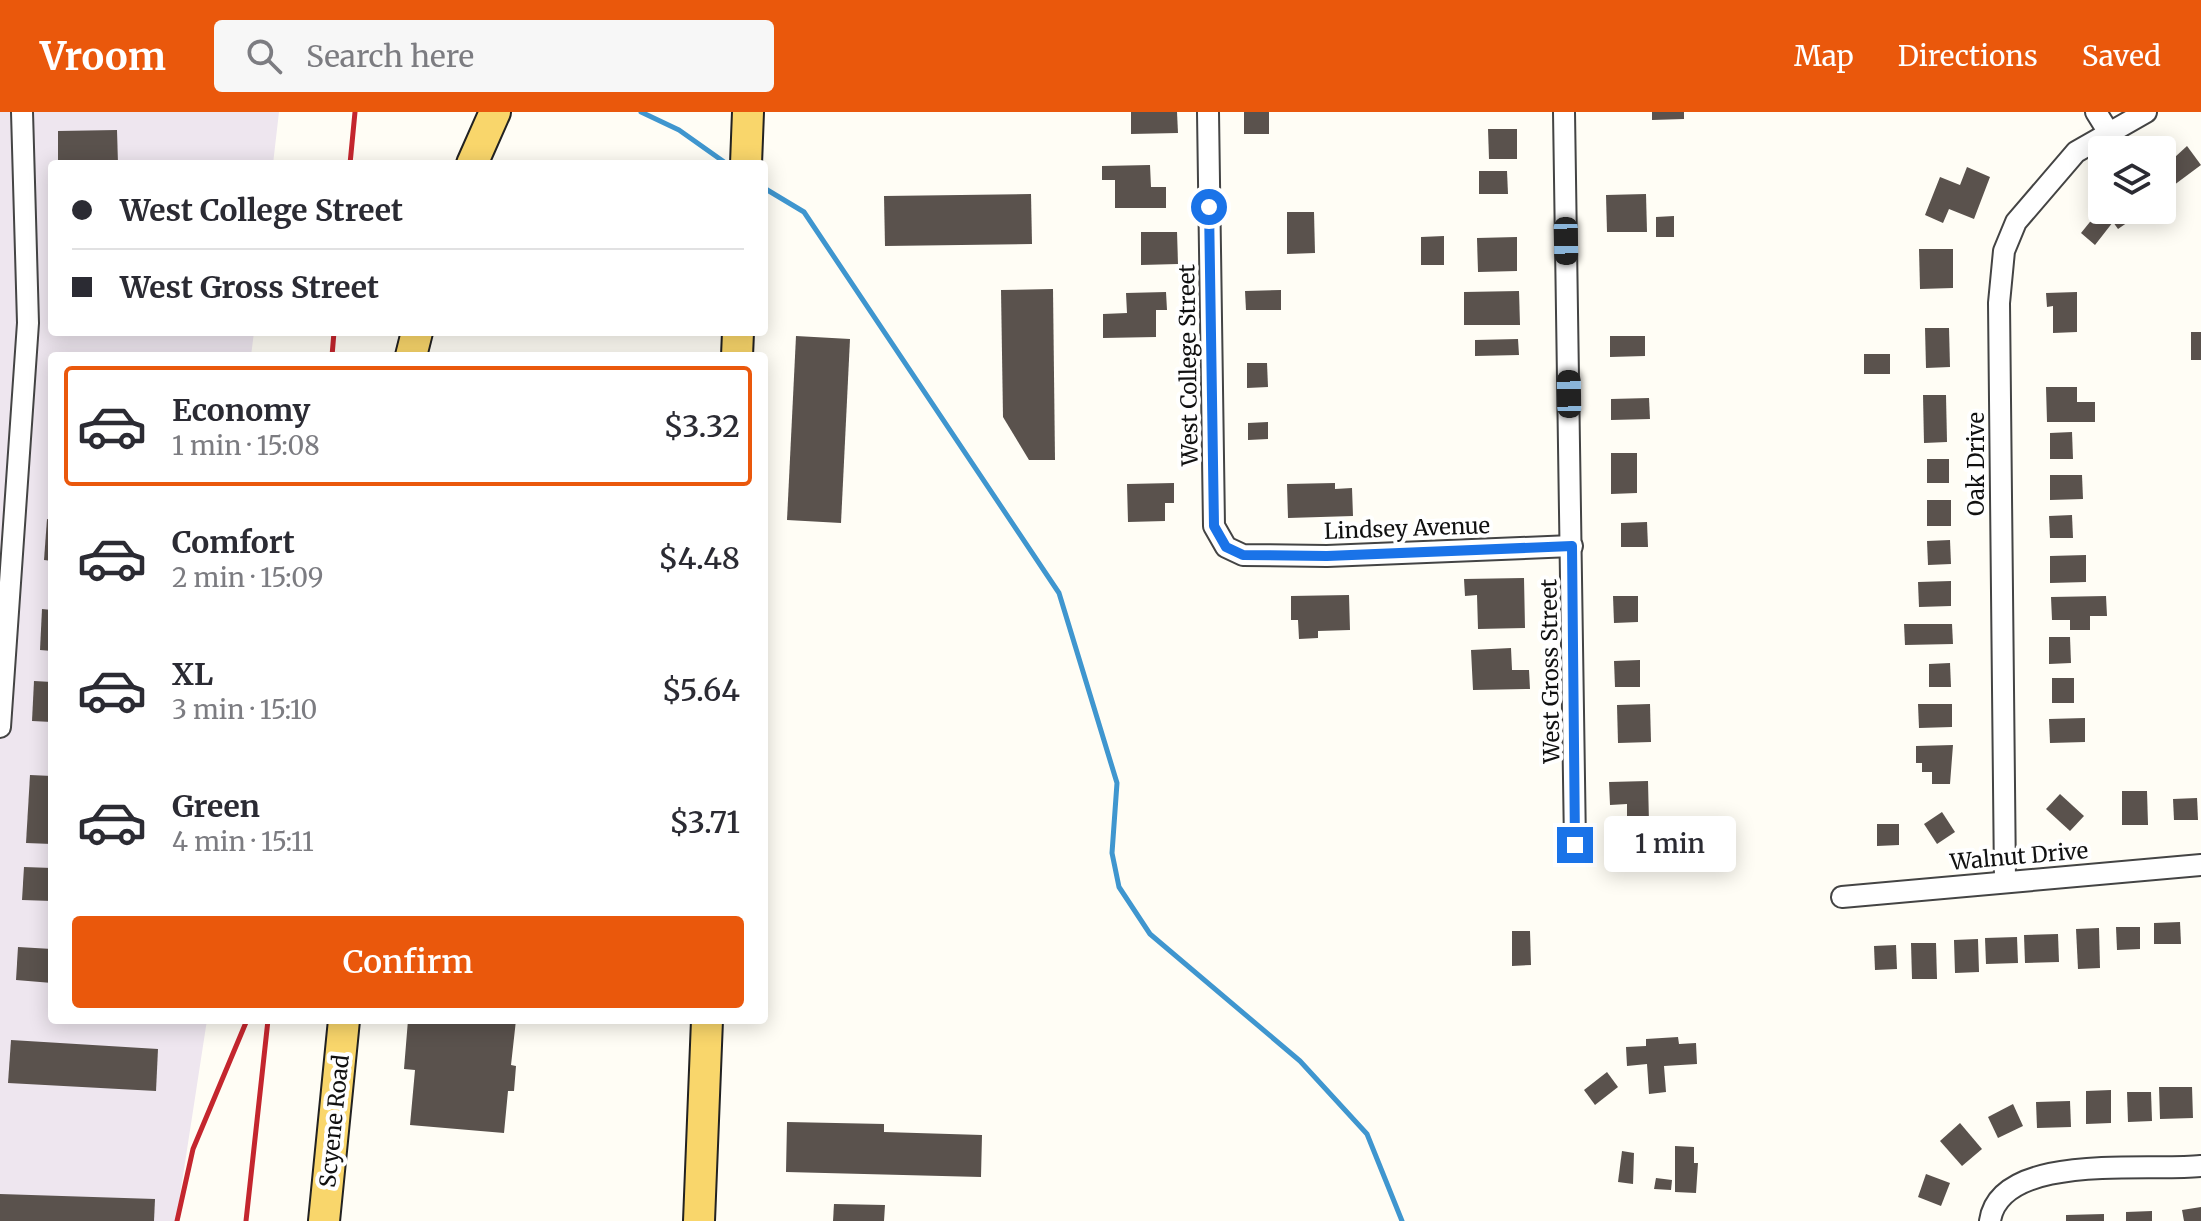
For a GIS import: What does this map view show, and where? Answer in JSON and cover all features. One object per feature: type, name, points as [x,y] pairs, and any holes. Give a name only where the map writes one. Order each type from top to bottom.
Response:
[{"type":"main road","points":[[474,160],[495,112]]},
{"type":"main road","points":[[746,156],[748,112]]},
{"type":"main road","name":"Scyene Road","points":[[324,1221],[344,1024]]},
{"type":"main road","points":[[699,1221],[707,1024]]},
{"type":"street","points":[[0,727],[28,323],[22,112]]},
{"type":"street","name":"West College Street","points":[[1208,112],[1214,526],[1226,547],[1243,555]]},
{"type":"street","name":"West Gross Street","points":[[1564,112],[1575,845]]},
{"type":"street","points":[[2096,112],[2109,133]]},
{"type":"street","name":"Oak Drive","points":[[2005,881],[1999,303],[2004,251],[2016,222],[2076,152],[2146,112]]},
{"type":"street","name":"Lindsey Avenue","points":[[1243,555],[1327,556],[1572,546]]},
{"type":"street","name":"Walnut Drive","points":[[1842,897],[2201,865]]},
{"type":"street","points":[[1990,1221],[1999,1200],[2009,1189],[2041,1175],[2077,1170],[2201,1166]]},
{"type":"shaded area","points":[[0,112],[279,112],[273,160],[48,160],[48,336],[254,336],[252,352],[48,352],[48,1024],[206,1024],[176,1221],[0,1221]]},
{"type":"building","points":[[1131,112],[1177,112],[1178,133],[1131,134]]},
{"type":"building","points":[[1244,112],[1269,112],[1269,134],[1244,134]]},
{"type":"building","points":[[1652,112],[1684,112],[1684,119],[1652,120]]},
{"type":"building","points":[[1488,129],[1517,129],[1517,159],[1489,159]]},
{"type":"building","points":[[117,130],[118,160],[58,160],[58,131]]},
{"type":"building","points":[[2187,146],[2201,165],[2176,184],[2176,156]]},
{"type":"building","points":[[1150,165],[1151,187],[1166,187],[1166,208],[1115,208],[1115,180],[1102,180],[1102,166]]},
{"type":"building","points":[[1967,167],[1990,177],[1974,219],[1949,209],[1943,223],[1925,215],[1940,177],[1960,185]]},
{"type":"building","points":[[1479,171],[1507,171],[1508,194],[1479,194]]},
{"type":"building","points":[[1031,194],[1032,244],[885,246],[884,196]]},
{"type":"building","points":[[1646,194],[1647,232],[1607,232],[1606,195]]},
{"type":"building","points":[[1287,212],[1314,212],[1315,253],[1287,254]]},
{"type":"building","points":[[1674,216],[1674,237],[1656,237],[1656,217]]},
{"type":"building","points":[[2088,224],[2111,224],[2095,245],[2081,233]]},
{"type":"building","points":[[1141,232],[1177,232],[1178,264],[1141,265]]},
{"type":"building","points":[[1444,236],[1444,265],[1421,265],[1421,237]]},
{"type":"building","points":[[1517,237],[1517,271],[1478,272],[1477,238]]},
{"type":"building","points":[[1919,249],[1953,249],[1953,288],[1920,289]]},
{"type":"building","points":[[1053,289],[1055,460],[1029,460],[1003,417],[1001,290]]},
{"type":"building","points":[[1281,290],[1281,310],[1246,310],[1245,291]]},
{"type":"building","points":[[1519,291],[1520,325],[1464,325],[1464,292]]},
{"type":"building","points":[[1166,292],[1167,310],[1156,310],[1156,337],[1103,338],[1103,314],[1127,313],[1126,293]]},
{"type":"building","points":[[2077,292],[2077,332],[2053,333],[2053,306],[2047,307],[2046,293]]},
{"type":"building","points":[[1925,328],[1949,328],[1950,367],[1926,368]]},
{"type":"building","points":[[2191,332],[2201,332],[2201,360],[2191,360]]},
{"type":"building","points":[[796,336],[850,339],[841,523],[787,520]]},
{"type":"building","points":[[1610,336],[1645,336],[1645,356],[1610,357]]},
{"type":"building","points":[[1518,339],[1519,355],[1475,356],[1475,340]]},
{"type":"building","points":[[1864,354],[1890,354],[1890,374],[1864,374]]},
{"type":"building","points":[[1247,363],[1267,363],[1268,387],[1247,388]]},
{"type":"building","points":[[2046,387],[2077,387],[2077,402],[2095,402],[2095,422],[2047,422]]},
{"type":"building","points":[[1923,395],[1946,395],[1947,442],[1924,443]]},
{"type":"building","points":[[1649,398],[1650,419],[1611,420],[1611,399]]},
{"type":"building","points":[[1268,422],[1268,439],[1248,440],[1248,423]]},
{"type":"building","points":[[2072,432],[2073,459],[2050,459],[2050,433]]},
{"type":"building","points":[[1611,453],[1637,453],[1637,493],[1611,494]]},
{"type":"building","points":[[1927,459],[1949,459],[1949,483],[1927,483]]},
{"type":"building","points":[[2050,475],[2082,475],[2083,499],[2050,500]]},
{"type":"building","points":[[1174,483],[1174,503],[1165,503],[1165,521],[1128,522],[1127,484]]},
{"type":"building","points":[[1335,483],[1335,489],[1352,488],[1353,516],[1288,518],[1287,484]]},
{"type":"building","points":[[1927,500],[1951,500],[1951,526],[1927,526]]},
{"type":"building","points":[[2072,515],[2073,538],[2050,538],[2049,516]]},
{"type":"building","points":[[47,519],[48,560],[44,560]]},
{"type":"building","points":[[1647,522],[1648,547],[1621,547],[1621,523]]},
{"type":"building","points":[[1950,540],[1951,564],[1928,565],[1927,541]]},
{"type":"building","points":[[2086,555],[2086,582],[2050,583],[2050,556]]},
{"type":"building","points":[[1524,578],[1525,628],[1478,629],[1477,595],[1465,596],[1464,579]]},
{"type":"building","points":[[1951,581],[1951,606],[1919,607],[1918,582]]},
{"type":"building","points":[[1349,595],[1350,630],[1318,631],[1318,638],[1299,639],[1298,620],[1291,620],[1291,596]]},
{"type":"building","points":[[1613,596],[1638,596],[1638,622],[1614,623]]},
{"type":"building","points":[[2106,596],[2107,616],[2090,616],[2090,630],[2070,630],[2070,620],[2052,620],[2051,597]]},
{"type":"building","points":[[42,609],[48,610],[48,651],[40,650]]},
{"type":"building","points":[[1904,624],[1952,624],[1953,644],[1905,645]]},
{"type":"building","points":[[2049,637],[2070,637],[2071,663],[2049,664]]},
{"type":"building","points":[[1511,648],[1512,670],[1529,670],[1530,689],[1473,690],[1471,650]]},
{"type":"building","points":[[1640,660],[1640,687],[1615,687],[1614,661]]},
{"type":"building","points":[[1950,663],[1951,687],[1929,687],[1929,664]]},
{"type":"building","points":[[2052,678],[2074,678],[2074,703],[2052,703]]},
{"type":"building","points":[[34,681],[48,682],[48,722],[32,721]]},
{"type":"building","points":[[1650,704],[1651,742],[1618,743],[1617,705]]},
{"type":"building","points":[[1918,704],[1952,704],[1952,727],[1919,728]]},
{"type":"building","points":[[2085,718],[2085,742],[2050,743],[2049,719]]},
{"type":"building","points":[[1953,745],[1950,784],[1932,784],[1932,772],[1922,772],[1922,763],[1916,763],[1916,746]]},
{"type":"building","points":[[30,775],[48,776],[48,844],[26,843]]},
{"type":"building","points":[[1648,781],[1649,823],[1627,824],[1627,804],[1610,805],[1609,782]]},
{"type":"building","points":[[2122,791],[2147,791],[2148,825],[2122,825]]},
{"type":"building","points":[[2060,794],[2084,816],[2070,831],[2046,809]]},
{"type":"building","points":[[2197,798],[2198,820],[2174,820],[2173,799]]},
{"type":"building","points":[[1942,812],[1955,832],[1937,844],[1924,824]]},
{"type":"building","points":[[1877,824],[1899,824],[1899,845],[1877,846]]},
{"type":"building","points":[[24,867],[48,868],[48,901],[22,900]]},
{"type":"building","points":[[2180,922],[2181,944],[2154,944],[2154,923]]},
{"type":"building","points":[[2116,927],[2140,927],[2140,949],[2117,950]]},
{"type":"building","points":[[2099,928],[2100,968],[2078,969],[2076,929]]},
{"type":"building","points":[[1512,931],[1530,931],[1531,965],[1512,966]]},
{"type":"building","points":[[2058,934],[2059,962],[2025,963],[2024,935]]},
{"type":"building","points":[[2017,937],[2018,963],[1986,964],[1985,938]]},
{"type":"building","points":[[1978,939],[1979,972],[1955,973],[1954,940]]},
{"type":"building","points":[[1911,943],[1936,943],[1937,979],[1912,979]]},
{"type":"building","points":[[1896,945],[1897,969],[1875,970],[1874,946]]},
{"type":"building","points":[[18,947],[48,949],[48,983],[16,980]]},
{"type":"building","points":[[408,1024],[516,1024],[511,1065],[516,1066],[514,1091],[508,1091],[504,1133],[410,1125],[415,1070],[404,1069]]},
{"type":"building","points":[[1678,1037],[1679,1044],[1696,1043],[1697,1064],[1664,1066],[1666,1092],[1649,1094],[1647,1064],[1627,1066],[1626,1047],[1646,1046],[1646,1039]]},
{"type":"building","points":[[11,1040],[158,1049],[156,1091],[8,1083]]},
{"type":"building","points":[[1607,1072],[1618,1087],[1595,1105],[1584,1090]]},
{"type":"building","points":[[2159,1087],[2192,1087],[2193,1118],[2160,1119]]},
{"type":"building","points":[[2111,1090],[2111,1123],[2086,1124],[2086,1091]]},
{"type":"building","points":[[2127,1092],[2151,1092],[2152,1121],[2128,1122]]},
{"type":"building","points":[[2070,1101],[2071,1127],[2037,1128],[2036,1102]]},
{"type":"building","points":[[2013,1104],[2023,1126],[1998,1138],[1988,1117]]},
{"type":"building","points":[[787,1122],[884,1124],[884,1132],[982,1135],[981,1177],[786,1172]]},
{"type":"building","points":[[1960,1123],[1982,1149],[1962,1166],[1940,1141]]},
{"type":"building","points":[[1675,1146],[1694,1147],[1694,1163],[1698,1163],[1696,1193],[1675,1192]]},
{"type":"building","points":[[1622,1151],[1634,1153],[1633,1184],[1618,1182]]},
{"type":"building","points":[[1926,1174],[1950,1183],[1941,1206],[1918,1197]]},
{"type":"building","points":[[1656,1178],[1672,1180],[1671,1190],[1654,1189]]},
{"type":"building","points":[[0,1194],[155,1199],[154,1221],[0,1221]]},
{"type":"building","points":[[834,1204],[885,1205],[884,1221],[833,1221]]},
{"type":"building","points":[[2201,1207],[2201,1221],[2184,1221],[2182,1210]]},
{"type":"building","points":[[2152,1211],[2152,1221],[2126,1221],[2126,1212]]},
{"type":"building","points":[[2104,1214],[2104,1221],[2066,1221],[2066,1215]]},
{"type":"waterway","points":[[641,112],[679,130],[721,160]]},
{"type":"waterway","points":[[768,190],[804,212],[1059,593],[1117,783],[1112,853],[1119,887],[1150,934],[1300,1061],[1367,1134],[1402,1221]]},
{"type":"railway","points":[[350,160],[355,112]]},
{"type":"railway","points":[[332,352],[334,336]]},
{"type":"railway","points":[[177,1221],[193,1149],[245,1024]]},
{"type":"railway","points":[[246,1221],[268,1024]]},
{"type":"route","points":[[1209,207],[1214,526],[1226,547],[1243,555],[1327,556],[1572,546],[1575,845]]}]
